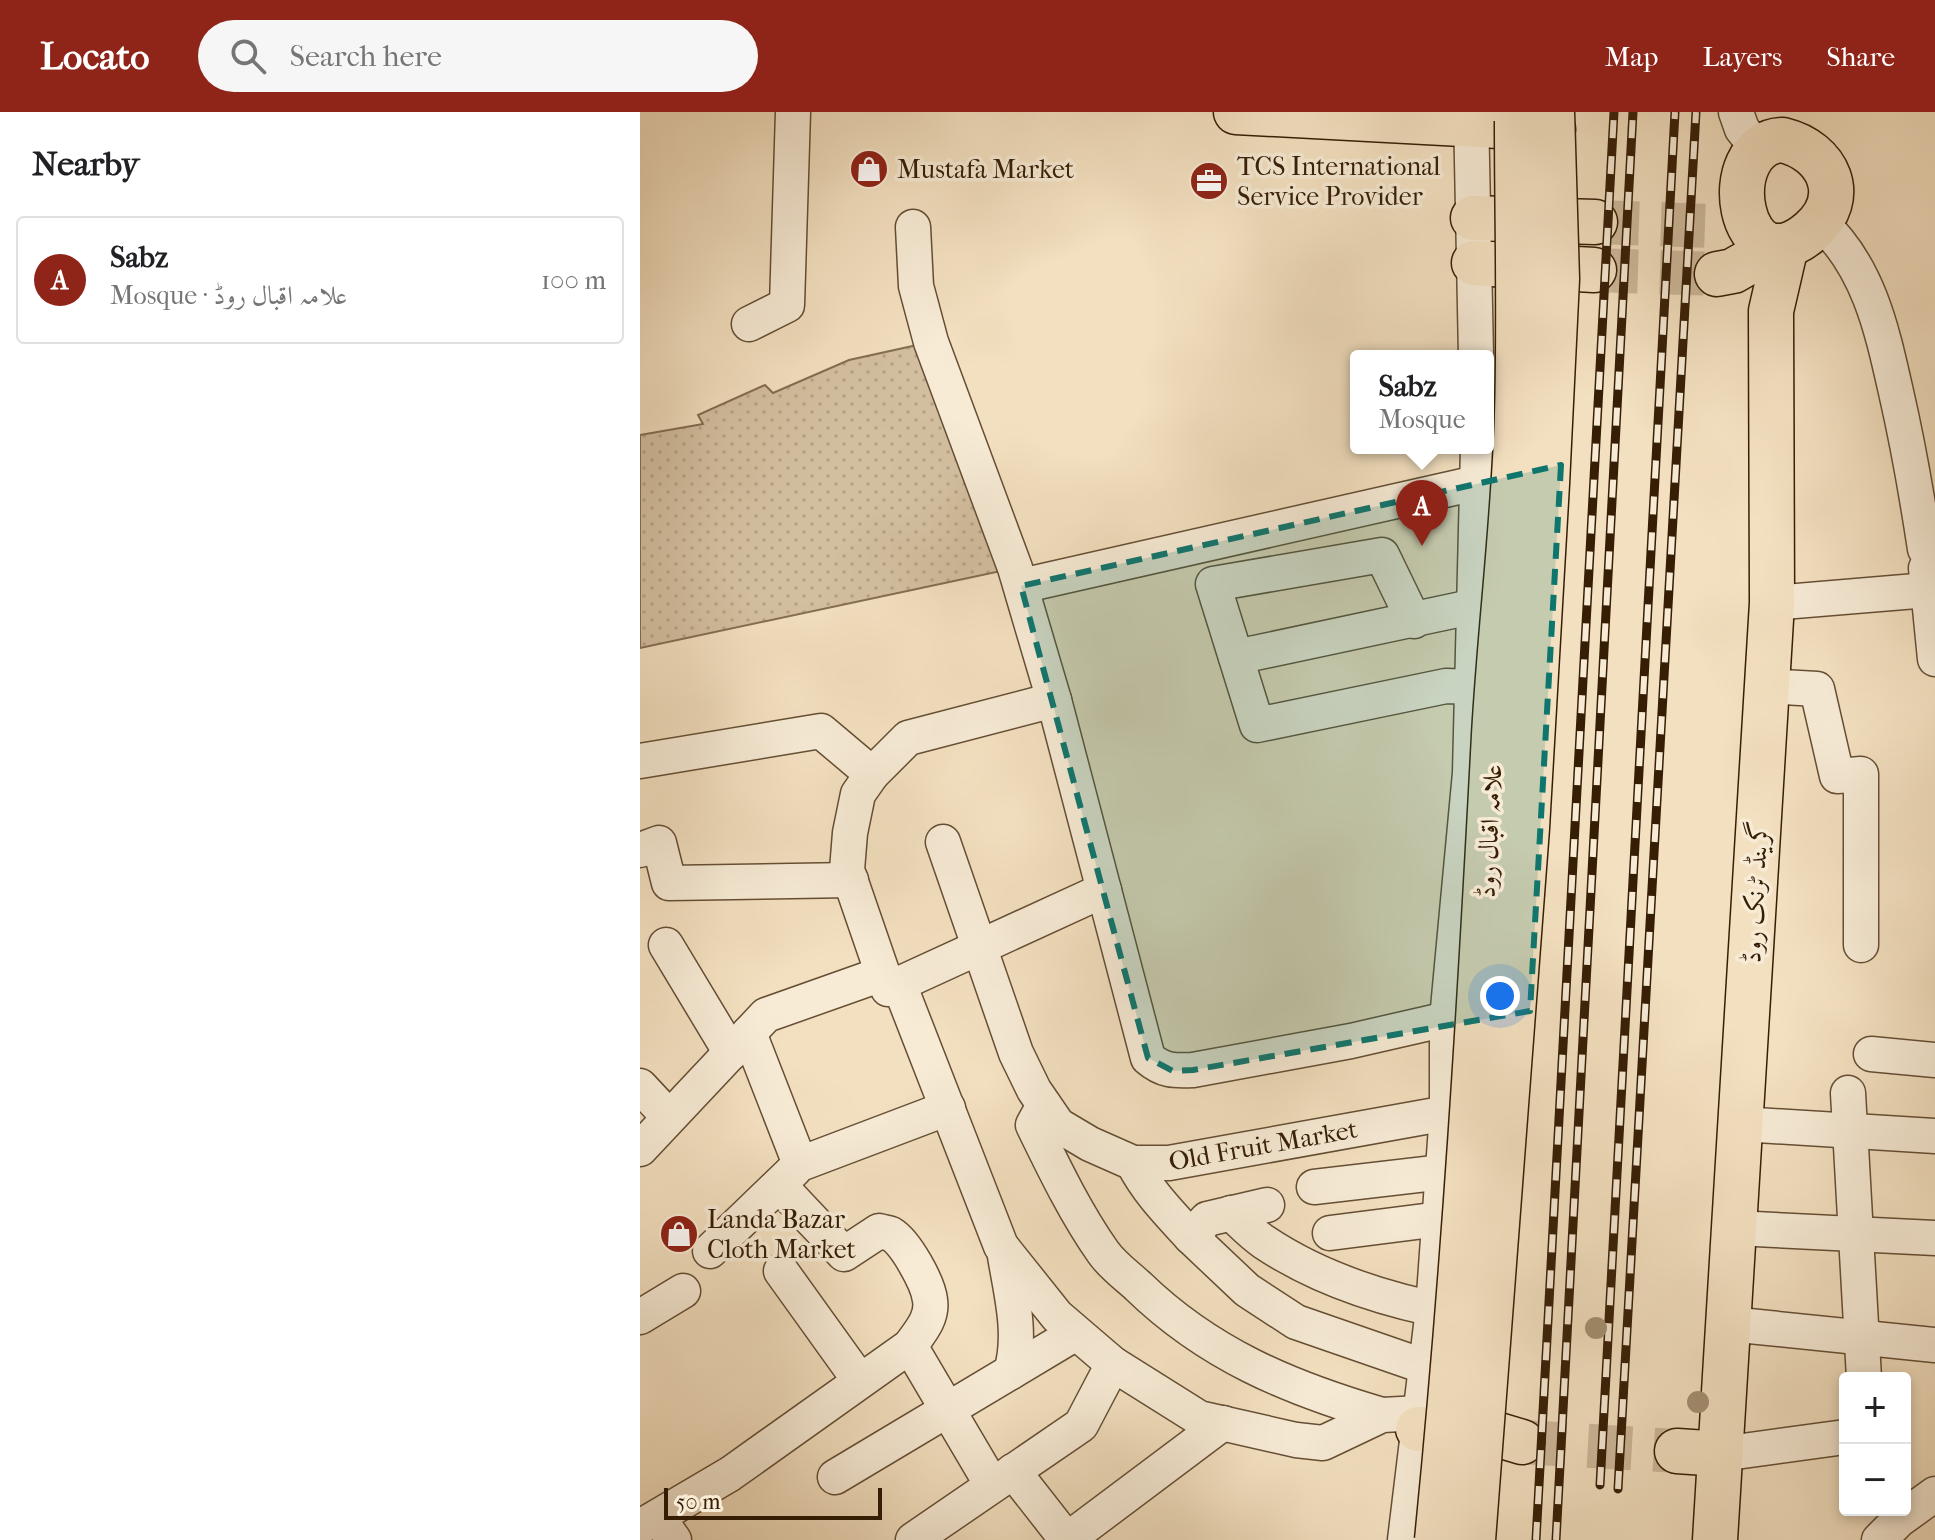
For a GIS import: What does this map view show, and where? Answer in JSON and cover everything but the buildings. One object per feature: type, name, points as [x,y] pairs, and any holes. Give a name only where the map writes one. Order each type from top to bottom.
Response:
[{"type":"main road","points":[[1236,112],[1547,123]]},
{"type":"main road","name":"علامہ اقبال روڈ","points":[[1437,1540],[1460,1305],[1517,414],[1547,123]]},
{"type":"main road","name":"علامہ اقبال روڈ","points":[[1473,1540],[1527,828],[1547,500],[1557,279],[1547,123]]},
{"type":"main road","points":[[1783,133],[1751,159],[1728,218],[1745,220],[1756,237],[1794,238]]},
{"type":"main road","name":"گرینڈ ٹرنک روڈ","points":[[1715,1540],[1772,603],[1771,311],[1794,238],[1830,200],[1830,182],[1821,162],[1783,133]]},
{"type":"main road","points":[[1473,218],[1581,222]]},
{"type":"main road","points":[[1717,274],[1733,271],[1794,238]]},
{"type":"main road","points":[[1474,263],[1581,269]]},
{"type":"main road","points":[[1407,1419],[1507,1438]]},
{"type":"main road","points":[[1677,1451],[1721,1454]]},
{"type":"street","points":[[749,324],[787,305],[793,112]]},
{"type":"street","points":[[1736,112],[1742,129],[1783,133]]},
{"type":"street","points":[[1471,118],[1476,350]]},
{"type":"street","points":[[1485,1540],[1507,1438],[1496,1379],[1530,1011],[1561,465],[1581,269],[1581,222],[1547,123]]},
{"type":"street","points":[[913,227],[916,286],[931,342],[1021,586],[1148,1058],[1159,1067],[1173,1071],[1193,1070],[1351,1041],[1447,1019],[1530,1011]]},
{"type":"street","points":[[1794,238],[1850,256],[1879,317],[1930,551],[1928,590],[1935,659]]},
{"type":"street","points":[[1405,1540],[1407,1419],[1426,1367],[1433,1309],[1447,1113],[1447,1019],[1470,773],[1478,454]]},
{"type":"street","points":[[1021,586],[1561,465]]},
{"type":"street","points":[[1414,621],[1382,555],[1213,584],[1257,725],[1446,686],[1474,687]]},
{"type":"street","points":[[1772,603],[1928,590]]},
{"type":"street","points":[[1236,657],[1476,606]]},
{"type":"street","points":[[1767,686],[1817,689],[1837,776],[1861,774],[1861,945]]},
{"type":"street","points":[[1011,1372],[1016,1357],[1016,1338],[1004,1250],[948,1108],[847,870],[858,794],[872,774],[908,738],[990,714],[1054,700]]},
{"type":"street","points":[[640,761],[821,731],[872,774]]},
{"type":"street","name":"Old Fruit Market","points":[[943,842],[1016,1053],[1058,1125],[1090,1144],[1133,1163],[1169,1163],[1447,1113],[1520,1108]]},
{"type":"street","points":[[640,850],[659,843],[669,883],[851,880]]},
{"type":"street","points":[[640,1149],[766,1015],[891,979],[979,947],[1104,890]]},
{"type":"street","points":[[657,1528],[910,1346],[926,1325],[931,1301],[919,1272],[891,1233],[879,1231],[844,1254],[790,1174],[740,1043],[666,945]]},
{"type":"street","points":[[1871,1054],[1935,1060]]},
{"type":"street","points":[[640,1086],[669,1117]]},
{"type":"street","points":[[1848,1093],[1864,1372]]},
{"type":"street","points":[[1044,1105],[1033,1125],[1062,1186],[1105,1255],[1165,1312],[1257,1370],[1328,1399],[1407,1419]]},
{"type":"street","points":[[710,1251],[790,1174],[948,1108]]},
{"type":"street","points":[[1741,1124],[1935,1136]]},
{"type":"street","points":[[1133,1163],[1142,1181],[1191,1237],[1247,1290],[1296,1322],[1426,1367],[1496,1379]]},
{"type":"street","points":[[1314,1187],[1443,1172]]},
{"type":"street","points":[[1191,1237],[1207,1219],[1267,1205]]},
{"type":"street","points":[[1231,1213],[1262,1240],[1293,1259],[1344,1282],[1433,1309],[1501,1322]]},
{"type":"street","points":[[1330,1233],[1440,1219]]},
{"type":"street","points":[[1735,1228],[1935,1238]]},
{"type":"street","points":[[1004,1250],[1057,1316],[1076,1333],[1113,1364],[1199,1418],[1323,1443],[1407,1419]]},
{"type":"street","points":[[781,1271],[860,1381]]},
{"type":"street","points":[[640,1317],[683,1291]]},
{"type":"street","points":[[1729,1324],[1935,1345]]},
{"type":"street","points":[[835,1477],[1076,1333]]},
{"type":"street","points":[[910,1346],[947,1410],[1002,1478],[1067,1540],[1223,1423]]},
{"type":"street","points":[[933,1534],[1002,1478],[1081,1425],[1113,1364]]},
{"type":"street","points":[[1721,1454],[1839,1438]]},
{"type":"street","points":[[1896,1528],[1935,1494]]},
{"type":"highlighted area","points":[[1561,465],[1530,1011],[1173,1071],[1148,1058],[1021,586]]},
{"type":"shaded area","points":[[931,342],[1015,568],[640,648],[640,435],[703,424],[698,415],[765,385],[773,393],[849,360]]},
{"type":"tunnel","points":[[1595,222],[1714,226]]},
{"type":"tunnel","points":[[1594,270],[1717,274]]},
{"type":"tunnel","points":[[1522,1442],[1677,1451]]},
{"type":"railway","points":[[1536,1540],[1614,112]]},
{"type":"railway","points":[[1556,1540],[1633,112]]},
{"type":"railway","points":[[1600,1485],[1675,112]]},
{"type":"railway","points":[[1618,1489],[1696,112]]},
{"type":"place","name":"Mustafa Market","points":[[869,169]]},
{"type":"place","name":"TCS International Service Provider","points":[[1209,181]]},
{"type":"place","name":"Sabz","points":[[1422,546]]},
{"type":"place","name":"Landa Bazar Cloth Market","points":[[679,1234]]}]
